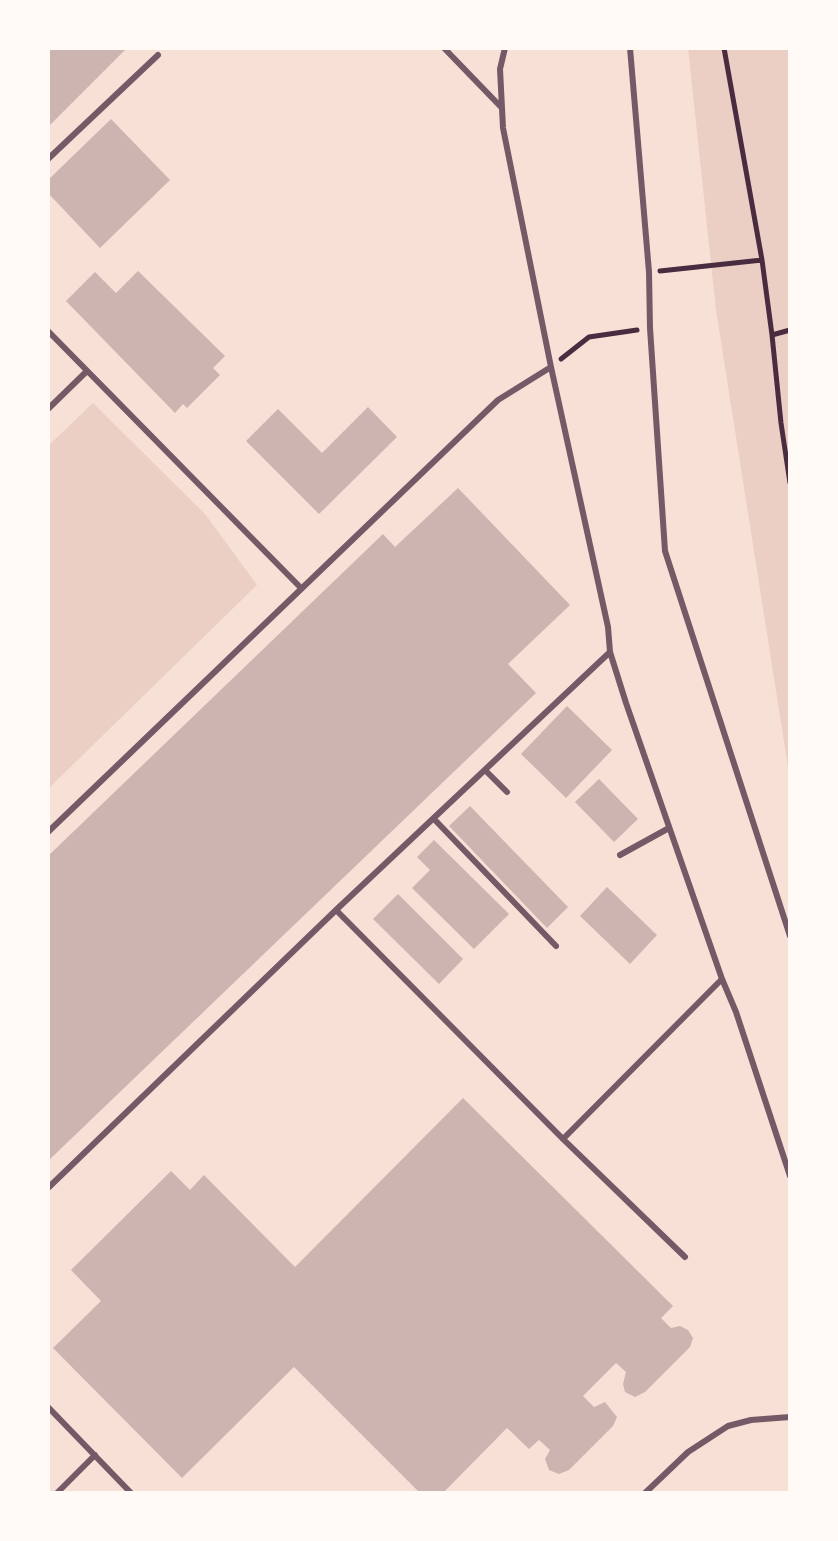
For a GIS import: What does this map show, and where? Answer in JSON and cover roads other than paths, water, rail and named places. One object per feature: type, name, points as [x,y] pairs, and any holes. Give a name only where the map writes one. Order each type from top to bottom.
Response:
[{"type":"lane","points":[[444,48],[502,107]]},
{"type":"lane","points":[[505,48],[500,69],[503,128],[608,627],[610,652],[790,1176]]},
{"type":"lane","points":[[630,48],[666,551],[790,936]]},
{"type":"lane","points":[[48,159],[158,55]]},
{"type":"lane","points":[[48,331],[302,588]]},
{"type":"lane","points":[[48,832],[498,400],[551,367]]},
{"type":"lane","points":[[48,409],[87,370]]},
{"type":"lane","points":[[48,1188],[610,652]]},
{"type":"lane","points":[[485,770],[508,792]]},
{"type":"lane","points":[[434,819],[556,946]]},
{"type":"lane","points":[[620,855],[669,828]]},
{"type":"lane","points":[[336,910],[685,1256]]},
{"type":"lane","points":[[564,1140],[722,979]]},
{"type":"lane","points":[[48,1407],[132,1494]]},
{"type":"lane","points":[[644,1494],[688,1452],[728,1426],[790,1416]]},
{"type":"lane","points":[[56,1494],[95,1455]]}]
